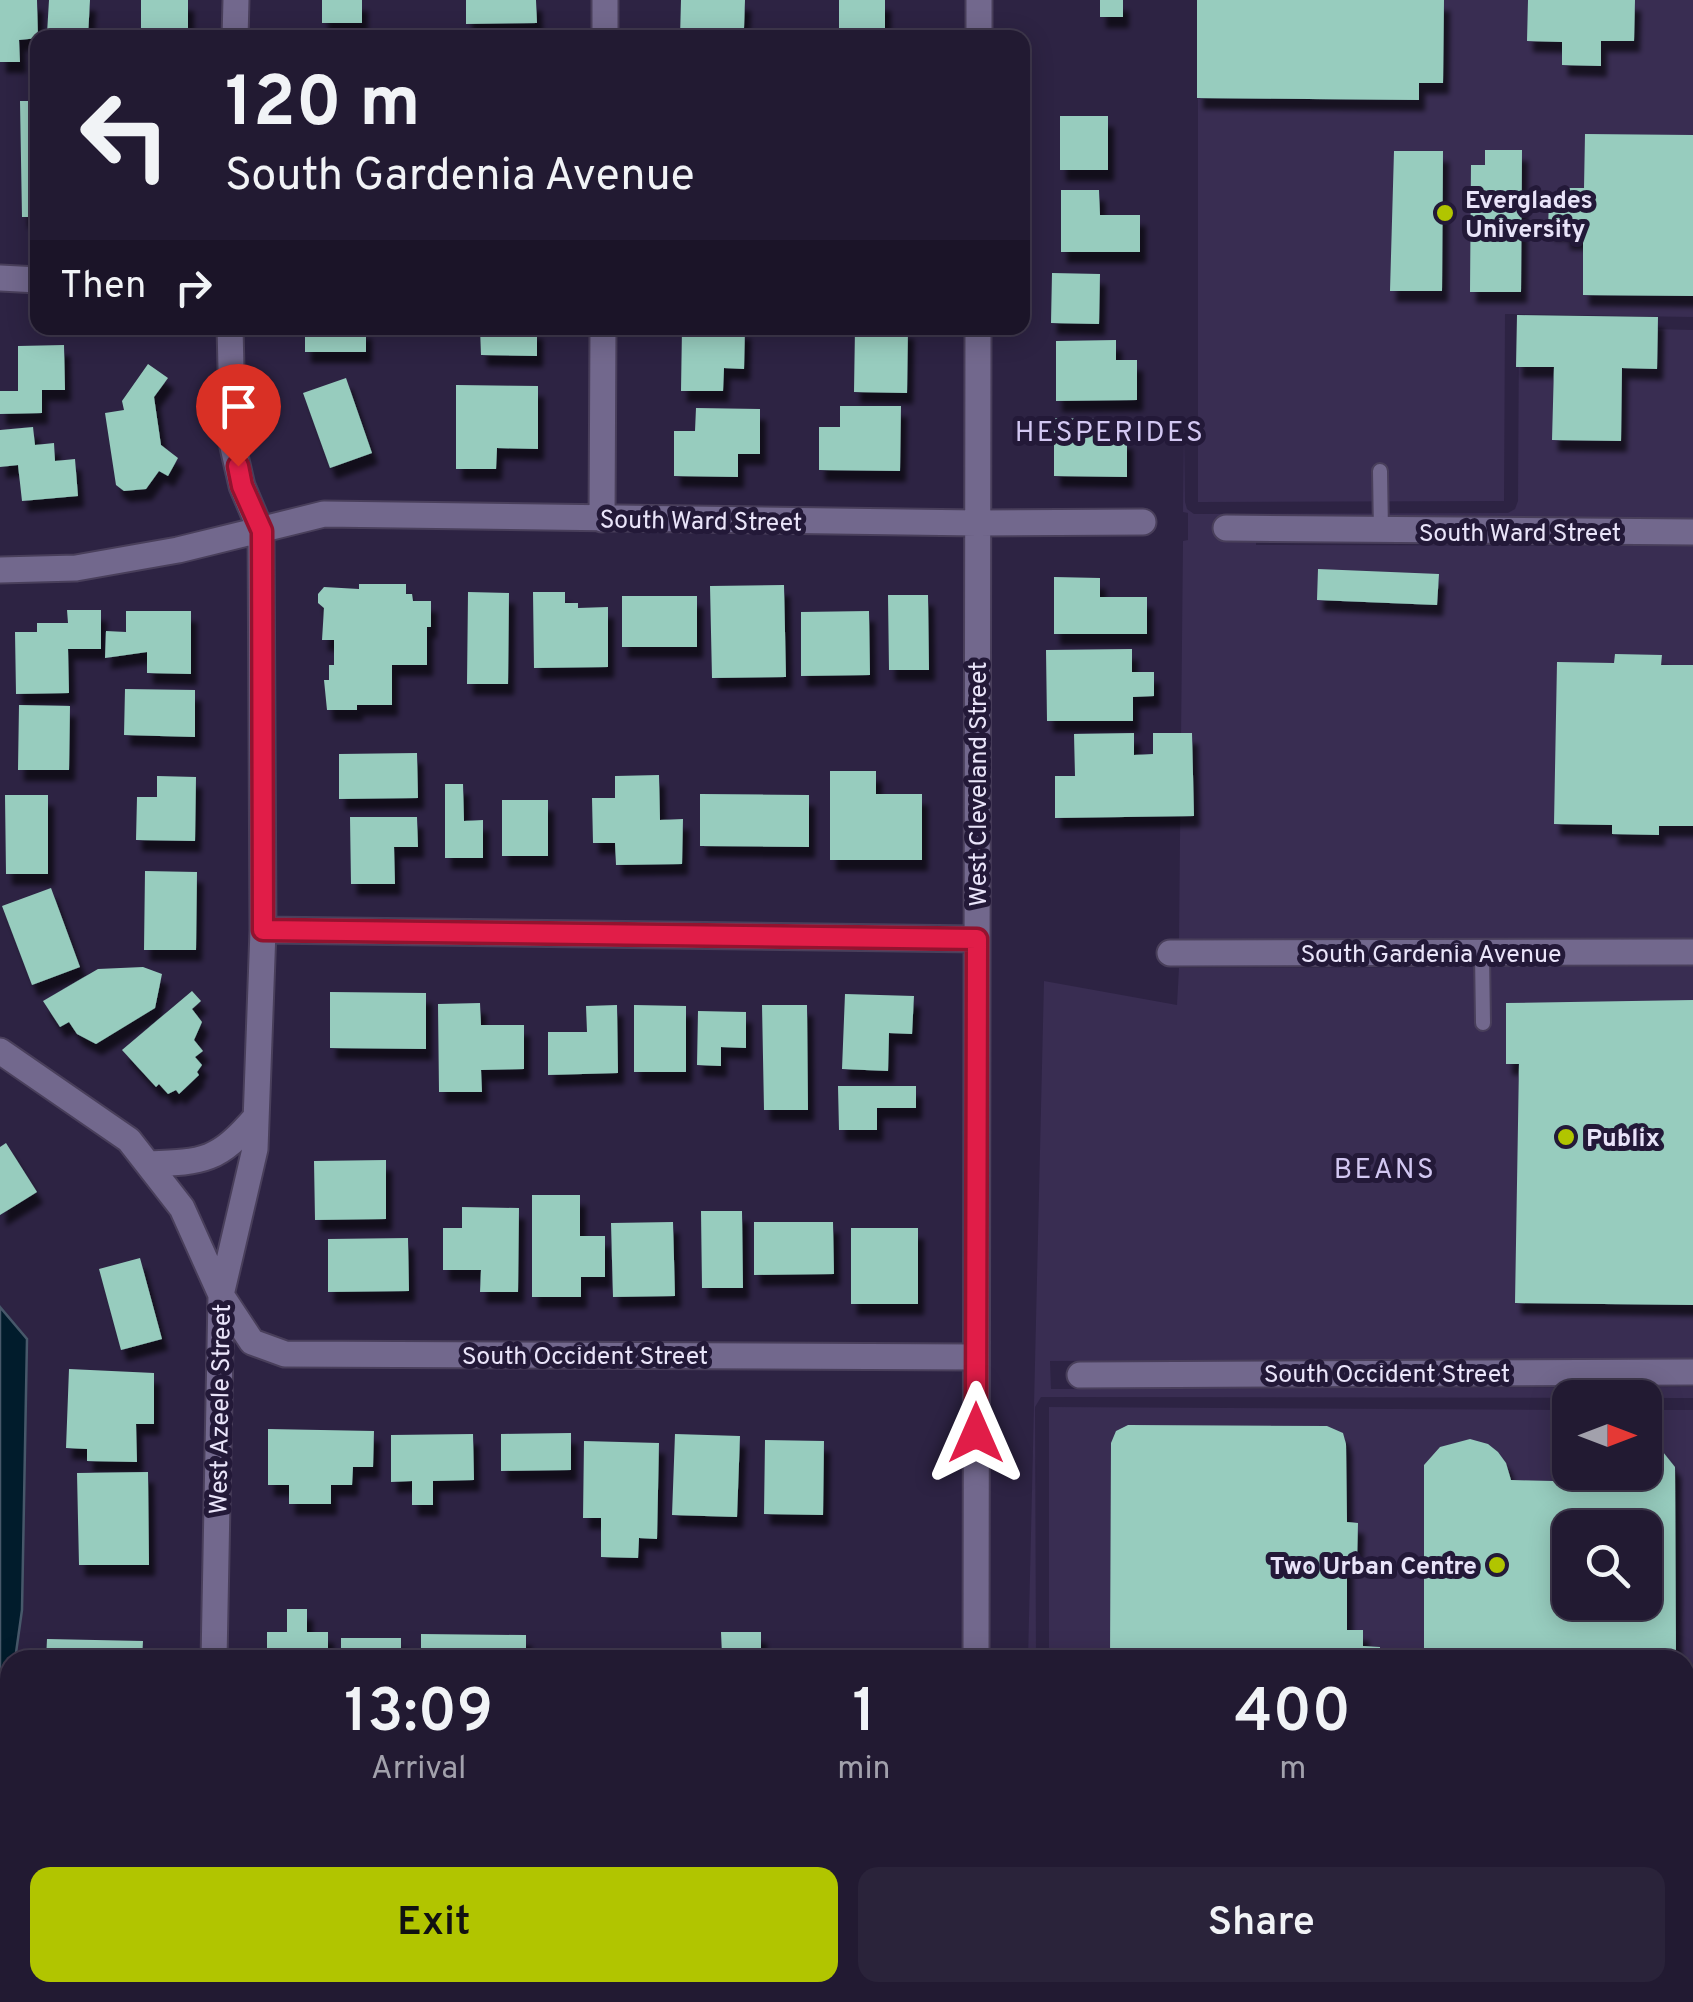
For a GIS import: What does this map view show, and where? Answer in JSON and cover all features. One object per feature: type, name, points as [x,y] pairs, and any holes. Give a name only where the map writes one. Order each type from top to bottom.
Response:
[{"type":"street","points":[[235,30],[236,0]]},
{"type":"street","points":[[605,0],[605,30]]},
{"type":"street","points":[[979,30],[980,0]]},
{"type":"street","points":[[0,278],[30,280]]},
{"type":"street","name":"West Azeele Street","points":[[214,1650],[221,1296],[255,1149],[263,930],[262,531],[242,486],[233,446],[230,335]]},
{"type":"street","points":[[602,519],[603,335]]},
{"type":"street","name":"West Cleveland Street","points":[[976,1650],[978,335]]},
{"type":"street","name":"South Ward Street","points":[[0,570],[76,568],[178,550],[324,514],[1143,522]]},
{"type":"street","name":"South Ward Street","points":[[1226,528],[1693,532]]},
{"type":"street","points":[[263,930],[977,939]]},
{"type":"street","name":"South Gardenia Avenue","points":[[1170,954],[1693,952]]},
{"type":"street","points":[[0,1052],[129,1140],[182,1208],[221,1296]]},
{"type":"street","points":[[148,1164],[192,1163],[230,1147],[256,1117]]},
{"type":"street","name":"South Occident Street","points":[[221,1296],[252,1342],[285,1354],[975,1358]]},
{"type":"street","name":"South Occident Street","points":[[1080,1375],[1693,1372]]},
{"type":"lane","points":[[1380,471],[1380,532]]},
{"type":"lane","points":[[1482,953],[1483,1022]]},
{"type":"shaded area","name":"Everglades University","points":[[1198,0],[1693,0],[1693,317],[1505,314],[1504,501],[1198,502]]},
{"type":"shaded area","points":[[1519,326],[1693,330],[1693,518],[1257,517],[1256,545],[1693,546],[1693,938],[1179,939],[1183,541],[1188,540],[1188,513],[1183,512],[1184,431],[1185,502],[1194,514],[1508,513],[1518,501]]},
{"type":"shaded area","points":[[1693,966],[1693,1358],[1050,1361],[1051,1389],[1552,1387],[1552,1398],[1041,1397],[1035,1407],[1036,1650],[1028,1650],[1044,981],[1177,1005],[1179,968]]},
{"type":"shaded area","points":[[1662,1387],[1693,1387],[1693,1398],[1662,1398]]},
{"type":"shaded area","points":[[1049,1407],[1552,1410],[1552,1490],[1662,1490],[1662,1410],[1693,1410],[1693,1650],[1049,1650]]},
{"type":"water","points":[[0,1307],[27,1339],[22,1610],[16,1650],[0,1650]]},
{"type":"building","points":[[0,0],[37,0],[38,30],[30,30],[30,39],[19,40],[20,62],[0,62]]},
{"type":"building","points":[[49,0],[90,0],[88,30],[47,30]]},
{"type":"building","points":[[141,0],[188,0],[188,30],[141,30]]},
{"type":"building","points":[[322,0],[362,0],[362,23],[322,23]]},
{"type":"building","points":[[466,0],[536,0],[537,23],[466,24]]},
{"type":"building","points":[[681,0],[745,0],[744,28],[680,30]]},
{"type":"building","points":[[839,0],[885,0],[885,30],[839,30]]},
{"type":"building","points":[[1100,0],[1123,0],[1123,17],[1100,17]]},
{"type":"building","points":[[1197,0],[1444,0],[1443,83],[1419,83],[1419,100],[1197,98]]},
{"type":"building","points":[[1528,0],[1635,0],[1634,41],[1601,41],[1601,66],[1562,65],[1562,42],[1527,41]]},
{"type":"building","points":[[20,101],[30,101],[30,217],[22,217]]},
{"type":"building","points":[[1060,116],[1108,116],[1108,170],[1060,170]]},
{"type":"building","points":[[1585,134],[1693,135],[1693,296],[1583,295],[1583,239],[1564,239],[1564,230],[1548,230],[1549,199],[1559,199],[1559,188],[1584,188]]},
{"type":"building","points":[[1485,150],[1522,150],[1521,292],[1470,292],[1471,165],[1485,165]]},
{"type":"building","points":[[1394,151],[1443,151],[1442,291],[1390,291]]},
{"type":"building","points":[[1061,190],[1099,190],[1100,215],[1140,215],[1140,252],[1061,252]]},
{"type":"building","points":[[1052,273],[1100,274],[1099,324],[1051,323]]},
{"type":"building","points":[[1517,315],[1658,317],[1657,369],[1622,368],[1621,441],[1552,440],[1554,367],[1516,367]]},
{"type":"building","points":[[305,335],[366,335],[366,352],[305,352]]},
{"type":"building","points":[[480,335],[537,335],[537,356],[481,355]]},
{"type":"building","points":[[682,335],[745,335],[744,369],[724,368],[723,391],[681,391]]},
{"type":"building","points":[[855,335],[908,335],[907,393],[854,392]]},
{"type":"building","points":[[1116,340],[1116,360],[1137,360],[1137,400],[1056,401],[1056,341]]},
{"type":"building","points":[[64,345],[65,390],[42,390],[42,413],[0,414],[0,391],[18,391],[18,346]]},
{"type":"building","points":[[148,364],[168,378],[154,397],[161,445],[178,458],[168,476],[159,471],[146,489],[124,491],[116,485],[105,413],[124,410],[122,401]]},
{"type":"building","points":[[346,378],[372,453],[330,468],[303,393]]},
{"type":"building","points":[[456,385],[538,386],[538,449],[497,448],[496,469],[456,469]]},
{"type":"building","points":[[840,406],[901,406],[900,471],[819,470],[819,427],[840,427]]},
{"type":"building","points":[[696,408],[760,409],[760,454],[738,454],[738,477],[674,476],[674,431],[695,431]]},
{"type":"building","points":[[1054,418],[1103,419],[1103,438],[1127,438],[1127,477],[1054,476]]},
{"type":"building","points":[[33,427],[35,445],[54,443],[55,461],[75,459],[78,496],[22,501],[18,465],[0,467],[0,430]]},
{"type":"building","points":[[1318,569],[1439,574],[1437,605],[1317,600]]},
{"type":"building","points":[[1054,577],[1100,578],[1100,597],[1147,597],[1147,634],[1054,634]]},
{"type":"building","points":[[359,584],[406,584],[406,594],[412,594],[413,601],[431,601],[427,665],[392,665],[392,705],[327,710],[324,680],[329,680],[329,665],[334,665],[334,640],[322,640],[324,608],[318,603],[318,594],[324,587],[359,589]]},
{"type":"building","points":[[784,585],[786,677],[712,678],[710,586]]},
{"type":"building","points":[[468,592],[509,593],[508,684],[467,684]]},
{"type":"building","points":[[533,592],[565,592],[565,603],[578,603],[578,608],[608,607],[608,667],[534,668]]},
{"type":"building","points":[[888,595],[928,595],[929,670],[889,670]]},
{"type":"building","points":[[622,596],[697,596],[697,647],[622,647]]},
{"type":"building","points":[[67,610],[101,610],[101,649],[68,649],[69,693],[16,694],[15,632],[37,632],[37,623],[68,623]]},
{"type":"building","points":[[126,611],[191,611],[191,674],[147,673],[147,652],[105,658],[106,631],[126,632]]},
{"type":"building","points":[[869,611],[870,675],[801,676],[801,612]]},
{"type":"building","points":[[1132,649],[1132,672],[1154,672],[1154,696],[1133,697],[1133,721],[1047,721],[1046,650]]},
{"type":"building","points":[[1615,654],[1662,655],[1661,665],[1693,665],[1693,826],[1659,826],[1659,835],[1612,834],[1612,825],[1554,824],[1557,662],[1614,663]]},
{"type":"building","points":[[125,689],[195,690],[195,737],[124,735]]},
{"type":"building","points":[[19,705],[70,706],[69,770],[18,770]]},
{"type":"building","points":[[1134,733],[1134,755],[1153,754],[1153,733],[1192,733],[1194,816],[1055,818],[1055,776],[1075,776],[1074,734]]},
{"type":"building","points":[[417,753],[418,798],[339,799],[339,754]]},
{"type":"building","points":[[830,771],[876,771],[876,794],[922,794],[922,860],[830,860]]},
{"type":"building","points":[[659,775],[660,820],[683,819],[682,864],[616,865],[615,843],[593,843],[592,798],[615,798],[615,776]]},
{"type":"building","points":[[157,776],[196,777],[195,841],[136,840],[137,797],[157,797]]},
{"type":"building","points":[[445,784],[463,784],[464,821],[483,820],[483,858],[445,858]]},
{"type":"building","points":[[700,794],[809,795],[809,847],[700,846]]},
{"type":"building","points":[[5,795],[48,795],[48,874],[6,874]]},
{"type":"building","points":[[502,800],[548,800],[548,856],[502,856]]},
{"type":"building","points":[[350,817],[417,817],[418,847],[394,847],[395,884],[351,884]]},
{"type":"building","points":[[145,871],[197,872],[196,950],[144,950]]},
{"type":"building","points":[[51,888],[80,967],[32,985],[2,906]]},
{"type":"building","points":[[143,967],[162,974],[155,1008],[96,1044],[77,1034],[69,1022],[60,1027],[43,1001],[98,969]]},
{"type":"building","points":[[192,991],[201,1001],[192,1009],[202,1022],[194,1040],[203,1051],[195,1057],[202,1065],[199,1075],[179,1094],[176,1090],[168,1094],[159,1084],[156,1087],[122,1050]]},
{"type":"building","points":[[330,992],[426,993],[426,1049],[330,1048]]},
{"type":"building","points":[[845,994],[914,996],[912,1034],[889,1033],[888,1071],[842,1069]]},
{"type":"building","points":[[1693,1000],[1693,1305],[1515,1303],[1519,1064],[1506,1064],[1506,1003]]},
{"type":"building","points":[[480,1003],[481,1025],[524,1025],[524,1069],[481,1070],[482,1092],[439,1092],[438,1004]]},
{"type":"building","points":[[617,1005],[618,1073],[548,1075],[548,1032],[587,1032],[586,1006]]},
{"type":"building","points":[[634,1005],[686,1006],[686,1072],[634,1072]]},
{"type":"building","points":[[762,1005],[807,1005],[808,1110],[764,1110]]},
{"type":"building","points":[[698,1011],[746,1012],[746,1048],[721,1047],[721,1066],[697,1065]]},
{"type":"building","points":[[838,1086],[916,1086],[916,1108],[877,1108],[877,1130],[839,1130]]},
{"type":"building","points":[[6,1143],[37,1192],[0,1215],[0,1147]]},
{"type":"building","points":[[386,1160],[386,1219],[315,1220],[314,1161]]},
{"type":"building","points":[[532,1195],[580,1195],[580,1236],[605,1236],[605,1277],[581,1277],[581,1297],[532,1297]]},
{"type":"building","points":[[462,1207],[519,1208],[518,1292],[480,1292],[481,1270],[443,1270],[443,1228],[462,1228]]},
{"type":"building","points":[[701,1211],[742,1211],[743,1288],[702,1288]]},
{"type":"building","points":[[673,1222],[675,1296],[613,1297],[611,1223]]},
{"type":"building","points":[[754,1222],[833,1222],[834,1274],[754,1275]]},
{"type":"building","points":[[851,1228],[918,1228],[918,1304],[851,1304]]},
{"type":"building","points":[[408,1238],[409,1291],[328,1292],[328,1239]]},
{"type":"building","points":[[140,1258],[162,1339],[121,1350],[99,1269]]},
{"type":"building","points":[[69,1369],[154,1373],[154,1424],[136,1424],[137,1462],[87,1461],[87,1449],[66,1448]]},
{"type":"building","points":[[1128,1425],[1327,1426],[1343,1433],[1347,1522],[1358,1523],[1357,1562],[1347,1563],[1347,1630],[1363,1630],[1363,1646],[1380,1650],[1110,1650],[1111,1443],[1116,1431]]},
{"type":"building","points":[[268,1429],[374,1431],[373,1467],[353,1467],[352,1485],[331,1485],[331,1504],[289,1504],[289,1485],[268,1485]]},
{"type":"building","points":[[571,1433],[571,1470],[501,1471],[501,1434]]},
{"type":"building","points":[[473,1434],[474,1480],[433,1481],[433,1505],[412,1505],[412,1481],[391,1482],[391,1435]]},
{"type":"building","points":[[675,1434],[740,1436],[737,1517],[672,1515]]},
{"type":"building","name":"Two Urban Centre","points":[[1470,1439],[1488,1444],[1506,1463],[1511,1480],[1552,1481],[1552,1490],[1662,1490],[1662,1451],[1675,1467],[1676,1650],[1424,1648],[1424,1465],[1440,1447]]},
{"type":"building","points":[[765,1440],[824,1441],[823,1515],[764,1514]]},
{"type":"building","points":[[584,1441],[659,1443],[657,1539],[639,1538],[638,1558],[601,1557],[601,1518],[583,1518]]},
{"type":"building","points":[[148,1472],[149,1565],[79,1565],[77,1473]]},
{"type":"building","points":[[287,1609],[307,1609],[307,1632],[328,1632],[328,1650],[267,1650],[267,1632],[287,1632]]},
{"type":"building","points":[[721,1632],[761,1632],[761,1650],[722,1650]]},
{"type":"building","points":[[421,1634],[526,1635],[526,1650],[421,1650]]},
{"type":"building","points":[[341,1638],[401,1638],[401,1650],[341,1650]]},
{"type":"building","points":[[47,1639],[143,1641],[143,1650],[46,1650]]},
{"type":"place","name":"Everglades University","points":[[1445,213]]},
{"type":"place","name":"Publix","points":[[1566,1137]]},
{"type":"place","name":"Two Urban Centre","points":[[1497,1565]]},
{"type":"district","name":"HESPERIDES","points":[[1110,431]]},
{"type":"district","name":"BEANS","points":[[1385,1168]]},
{"type":"route","points":[[238,466],[242,486],[262,531],[263,930],[977,939],[976,1433]]}]
